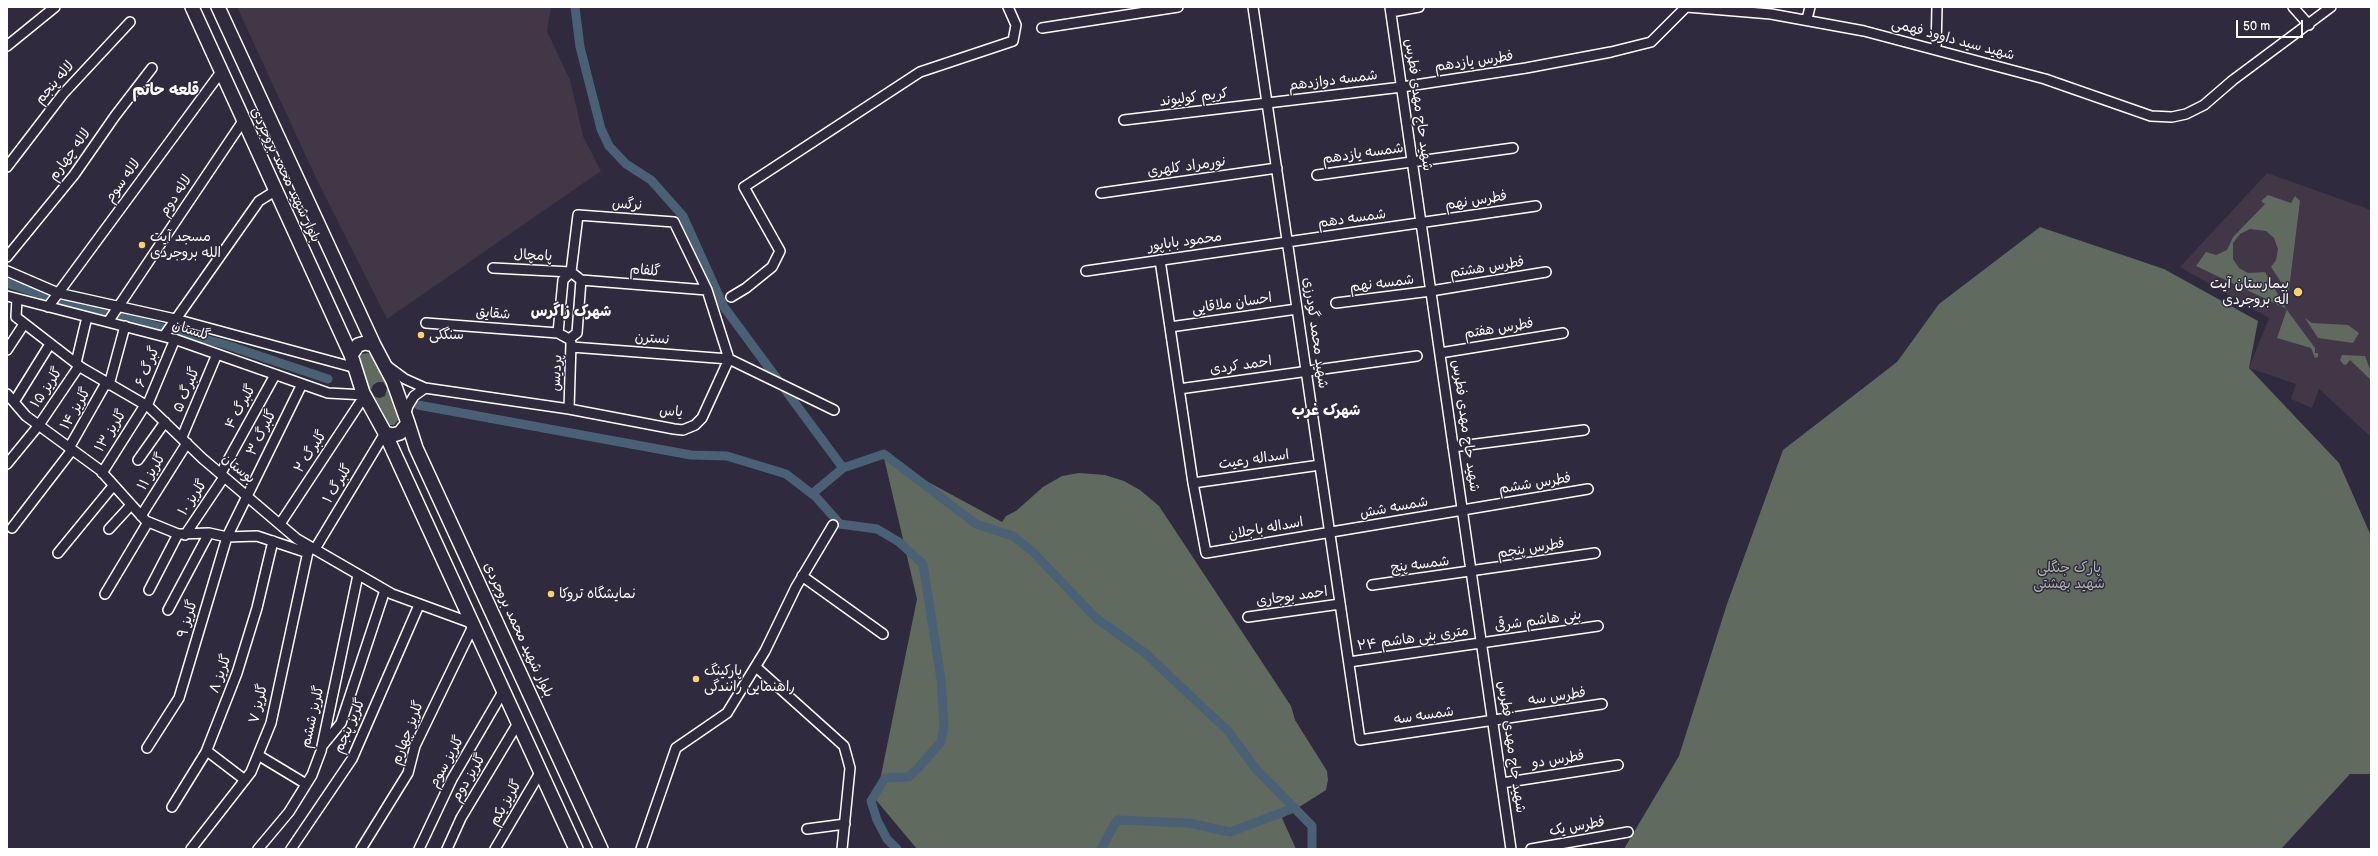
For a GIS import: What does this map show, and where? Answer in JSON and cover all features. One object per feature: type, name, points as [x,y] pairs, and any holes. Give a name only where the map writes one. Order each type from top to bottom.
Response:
[{"type":"highway","name":"بلوار شهید محمد بروجردی","points":[[192,7],[351,355],[365,395],[385,433]]},
{"type":"highway","name":"بلوار شهید محمد بروجردی","points":[[218,7],[374,345],[393,381],[416,448],[601,849]]},
{"type":"highway","points":[[351,355],[358,345],[365,343],[374,345]]},
{"type":"highway","points":[[385,433],[392,435],[400,433],[407,420]]},
{"type":"highway","points":[[385,433],[576,849]]},
{"type":"street","points":[[7,46],[55,7]]},
{"type":"street","points":[[731,297],[746,288],[772,267],[780,251],[744,187],[920,72],[1013,40],[1016,25],[1008,7]]},
{"type":"street","points":[[1042,28],[1178,7]]},
{"type":"street","name":"شهید محمد گودرزی","points":[[1253,7],[1360,740]]},
{"type":"street","points":[[1391,9],[1419,7]]},
{"type":"street","name":"شهید سید داوود فهمی","points":[[1687,7],[1714,7],[1807,19],[1936,50],[2045,79],[2151,116],[2172,117],[2186,114],[2204,105],[2233,80],[2309,25],[2331,7]]},
{"type":"street","name":"فطرس یازدهم","points":[[1402,86],[1526,68],[1651,42],[1687,7]]},
{"type":"street","points":[[1763,7],[1771,14]]},
{"type":"street","points":[[1807,19],[1810,7]]},
{"type":"street","points":[[1936,50],[1937,7]]},
{"type":"street","points":[[2293,7],[2309,25]]},
{"type":"street","name":"شهید حاج مهدی فطرس","points":[[1391,9],[1511,849]]},
{"type":"street","name":"لاله پنجم","points":[[7,167],[62,94],[130,22]]},
{"type":"street","name":"لاله چهارم","points":[[7,257],[74,175],[115,116],[152,68]]},
{"type":"street","name":"لاله سوم","points":[[48,306],[221,72]]},
{"type":"street","name":"شمسه دوازدهم","points":[[1267,103],[1402,86]]},
{"type":"street","name":"کریم کولیوند","points":[[1124,120],[1267,103]]},
{"type":"street","name":"لاله دوم","points":[[108,322],[243,121]]},
{"type":"street","name":"شمسه یازدهم","points":[[1317,175],[1514,148]]},
{"type":"street","name":"نورمراد کلهری","points":[[1101,194],[1277,168]]},
{"type":"street","points":[[164,336],[259,201],[275,191]]},
{"type":"street","name":"فطرس نهم","points":[[1421,223],[1536,206]]},
{"type":"street","name":"نرگس","points":[[571,272],[578,215],[674,222],[707,290]]},
{"type":"street","name":"شمسه دهم","points":[[1287,242],[1421,223]]},
{"type":"street","name":"محمود باباپور","points":[[1086,271],[1287,242]]},
{"type":"street","points":[[1160,260],[1193,483]]},
{"type":"street","name":"پامچال","points":[[493,268],[571,272]]},
{"type":"street","name":"گلستان","points":[[7,271],[58,293],[175,319],[356,368]]},
{"type":"street","points":[[558,333],[563,280],[571,272],[581,280]]},
{"type":"street","name":"فطرس هشتم","points":[[1431,291],[1546,272]]},
{"type":"street","name":"گلفام","points":[[581,280],[707,290]]},
{"type":"street","name":"پردیس","points":[[568,409],[571,343],[577,333],[581,280]]},
{"type":"street","points":[[707,290],[729,359],[796,393],[834,410]]},
{"type":"street","name":"شمسه نهم","points":[[1336,303],[1431,291]]},
{"type":"street","name":"گلستان","points":[[7,296],[175,339],[328,393],[365,395]]},
{"type":"street","name":"بوستان","points":[[17,299],[16,317],[24,324],[77,364],[146,406],[223,475],[311,549],[385,590],[419,605],[474,624]]},
{"type":"street","name":"احسان ملاقایی","points":[[1170,327],[1297,309]]},
{"type":"street","points":[[77,364],[87,317]]},
{"type":"street","name":"شقایق","points":[[426,323],[558,333]]},
{"type":"street","points":[[7,350],[24,324]]},
{"type":"street","name":"گلریز ۱۴","points":[[12,528],[70,449],[108,384],[126,326]]},
{"type":"street","name":"پردیس","points":[[558,333],[571,343]]},
{"type":"street","name":"فطرس هفتم","points":[[1440,353],[1563,333]]},
{"type":"street","name":"گبرگ ۶","points":[[146,406],[175,339]]},
{"type":"street","name":"نسترن","points":[[571,343],[729,359]]},
{"type":"street","points":[[14,402],[50,344]]},
{"type":"street","name":"گلبرگ ۵","points":[[185,440],[217,354]]},
{"type":"street","name":"احمد کردی","points":[[1179,389],[1306,370],[1417,356]]},
{"type":"street","name":"یاس","points":[[383,362],[405,378],[425,388],[568,409],[682,430],[695,424],[702,418],[729,359]]},
{"type":"street","name":"گلریز ۱۵","points":[[7,464],[39,425],[77,364]]},
{"type":"street","name":"گلبرگ ۴","points":[[223,475],[275,375]]},
{"type":"street","name":"گلبرگ ۳","points":[[247,494],[302,384]]},
{"type":"street","points":[[407,420],[408,406],[414,396],[425,388]]},
{"type":"street","points":[[7,394],[26,416],[102,473],[130,505],[148,522],[182,534],[209,533],[227,537],[257,536],[311,549]]},
{"type":"street","name":"گلبرگ ۲","points":[[280,524],[365,395]]},
{"type":"street","name":"گلریز ۱۳","points":[[102,473],[146,406]]},
{"type":"street","points":[[138,460],[165,422]]},
{"type":"street","points":[[1454,447],[1584,430]]},
{"type":"street","name":"گلبرگ ۱","points":[[311,549],[385,433]]},
{"type":"street","name":"گلریز ۱۱","points":[[141,516],[185,440]]},
{"type":"street","name":"اسداله رعیت","points":[[1193,483],[1320,465]]},
{"type":"street","name":"گلریز ۱۰","points":[[149,590],[182,534],[223,475]]},
{"type":"street","name":"اسداله باجلان","points":[[1193,483],[1206,553],[1330,533]]},
{"type":"street","points":[[58,553],[113,486]]},
{"type":"street","name":"فطرس ششم","points":[[1462,510],[1588,489]]},
{"type":"street","name":"گلریز ۹","points":[[147,748],[179,698],[227,537],[247,494]]},
{"type":"street","points":[[109,529],[130,505]]},
{"type":"street","name":"شمسه شش","points":[[1330,533],[1462,510]]},
{"type":"street","points":[[105,594],[148,522]]},
{"type":"street","points":[[641,849],[676,748],[727,713],[756,667],[802,576],[833,525]]},
{"type":"street","points":[[168,610],[209,533]]},
{"type":"street","name":"گلریز ۸","points":[[172,807],[207,751],[237,673],[257,608],[273,541]]},
{"type":"street","name":"گلریز ۷","points":[[191,849],[251,772],[271,723],[311,549]]},
{"type":"street","name":"فطرس پنجم","points":[[1472,573],[1595,553]]},
{"type":"street","name":"شمسه پنج","points":[[1372,585],[1472,573]]},
{"type":"street","name":"گلریز ششم","points":[[258,849],[289,812],[312,775],[322,747],[358,575]]},
{"type":"street","points":[[802,576],[883,634]]},
{"type":"street","points":[[322,747],[341,723],[385,590]]},
{"type":"street","name":"احمد بوجاری","points":[[1248,617],[1340,604]]},
{"type":"street","name":"گلریز پنجم","points":[[291,849],[352,759],[419,605]]},
{"type":"street","name":"گلریز چهارم","points":[[361,849],[408,773],[415,746],[474,624]]},
{"type":"street","name":"بنی هاشم شرقی","points":[[1482,643],[1598,626]]},
{"type":"street","name":"۲۴ متری بنی هاشم","points":[[1349,662],[1482,643]]},
{"type":"street","points":[[756,667],[844,746],[850,768],[842,849]]},
{"type":"street","name":"گلریز سوم","points":[[420,849],[452,778],[504,690]]},
{"type":"street","name":"فطرس سه","points":[[1493,721],[1602,704]]},
{"type":"street","name":"شمسه سه","points":[[1360,740],[1493,721]]},
{"type":"street","name":"گلریز دوم","points":[[447,849],[461,818],[518,723]]},
{"type":"street","points":[[207,751],[245,780]]},
{"type":"street","points":[[258,755],[306,784]]},
{"type":"street","name":"فطرس دو","points":[[1502,783],[1618,765]]},
{"type":"street","name":"گلریز یکم","points":[[495,849],[541,771]]},
{"type":"street","points":[[807,829],[845,824]]},
{"type":"street","name":"فطرس یک","points":[[1531,849],[1628,832]]},
{"type":"shaded area","points":[[237,7],[551,7],[547,31],[570,80],[583,136],[601,171],[387,319],[317,180]]},
{"type":"shaded area","name":"بیمارستان آیت اله بروجردی","points":[[2267,173],[2371,210],[2371,437],[2319,389],[2312,408],[2291,399],[2296,384],[2249,368],[2269,318],[2180,267]]},
{"type":"green space","points":[[2268,195],[2291,203],[2295,196],[2300,201],[2289,289],[2287,291],[2271,267],[2276,260],[2278,249],[2274,238],[2266,231],[2250,229],[2240,234],[2233,243],[2233,259],[2239,268],[2248,273],[2265,272],[2286,309],[2196,266],[2206,252],[2216,255],[2227,250],[2233,237],[2265,204],[2261,201]]},
{"type":"green space","name":"پارک جنگلی شهید بهشتی","points":[[2040,227],[2164,269],[2258,321],[2249,368],[2339,463],[2371,536],[2371,774],[2350,774],[2281,849],[1624,849],[1679,756],[1727,604],[1783,450],[1897,362],[1939,304]]},
{"type":"green space","points":[[2287,310],[2315,348],[2315,353],[2318,353],[2318,357],[2315,358],[2311,348],[2277,338]]},
{"type":"green space","points":[[2305,318],[2312,323],[2348,325],[2359,333],[2353,343],[2318,338]]},
{"type":"green space","points":[[368,353],[376,359],[396,400],[399,419],[394,425],[390,425],[385,422],[364,381],[358,357],[361,354]],"holes":[[[378,382],[383,382],[387,388],[385,396],[380,398],[375,397],[371,390],[373,385]]]},
{"type":"green space","points":[[2342,355],[2365,356],[2371,372],[2371,380],[2350,360],[2346,365],[2343,364],[2340,360]]},
{"type":"green space","points":[[884,458],[1002,522],[1006,516],[1016,511],[1043,487],[1062,476],[1079,473],[1105,475],[1124,481],[1140,490],[1159,506],[1291,706],[1295,720],[1327,771],[1328,780],[1326,790],[1282,818],[1296,849],[917,849],[876,800],[917,599]]},
{"type":"waterway","points":[[575,7],[580,47],[601,129],[609,146],[626,164],[651,180],[683,216],[724,307],[843,468],[884,454],[976,524],[1013,536],[1032,551],[1096,618],[1145,653],[1228,731],[1256,769],[1312,826],[1312,849]]},
{"type":"waterway","points":[[7,283],[49,297]]},
{"type":"waterway","points":[[58,300],[106,313]]},
{"type":"waterway","points":[[118,316],[163,328]]},
{"type":"waterway","points":[[174,331],[227,345],[328,379]]},
{"type":"waterway","points":[[418,405],[691,455],[727,456],[786,474],[816,497],[840,524],[877,529],[899,542],[923,564],[941,679],[944,726],[941,742],[918,768],[909,777],[885,778],[871,801],[877,820],[887,839],[897,849]]},
{"type":"waterway","points":[[812,494],[843,468]]},
{"type":"waterway","points":[[1101,849],[1117,820],[1189,823],[1230,832],[1294,808]]},
{"type":"place","name":"مسجد آیت الله بروجردی","points":[[142,245]]},
{"type":"place","name":"بیمارستان آیت اله بروجردی","points":[[2298,292]]},
{"type":"place","name":"سنگکی","points":[[421,335]]},
{"type":"place","name":"نمایشگاه تروکا","points":[[551,594]]},
{"type":"place","name":"پارکینگ راهنمایی رانندگی","points":[[696,679]]},
{"type":"district","name":"قلعه حاتم","points":[[166,91]]},
{"type":"district","name":"شهرک زاگرس","points":[[571,312]]},
{"type":"district","name":"شهرک غرب","points":[[1326,411]]}]
